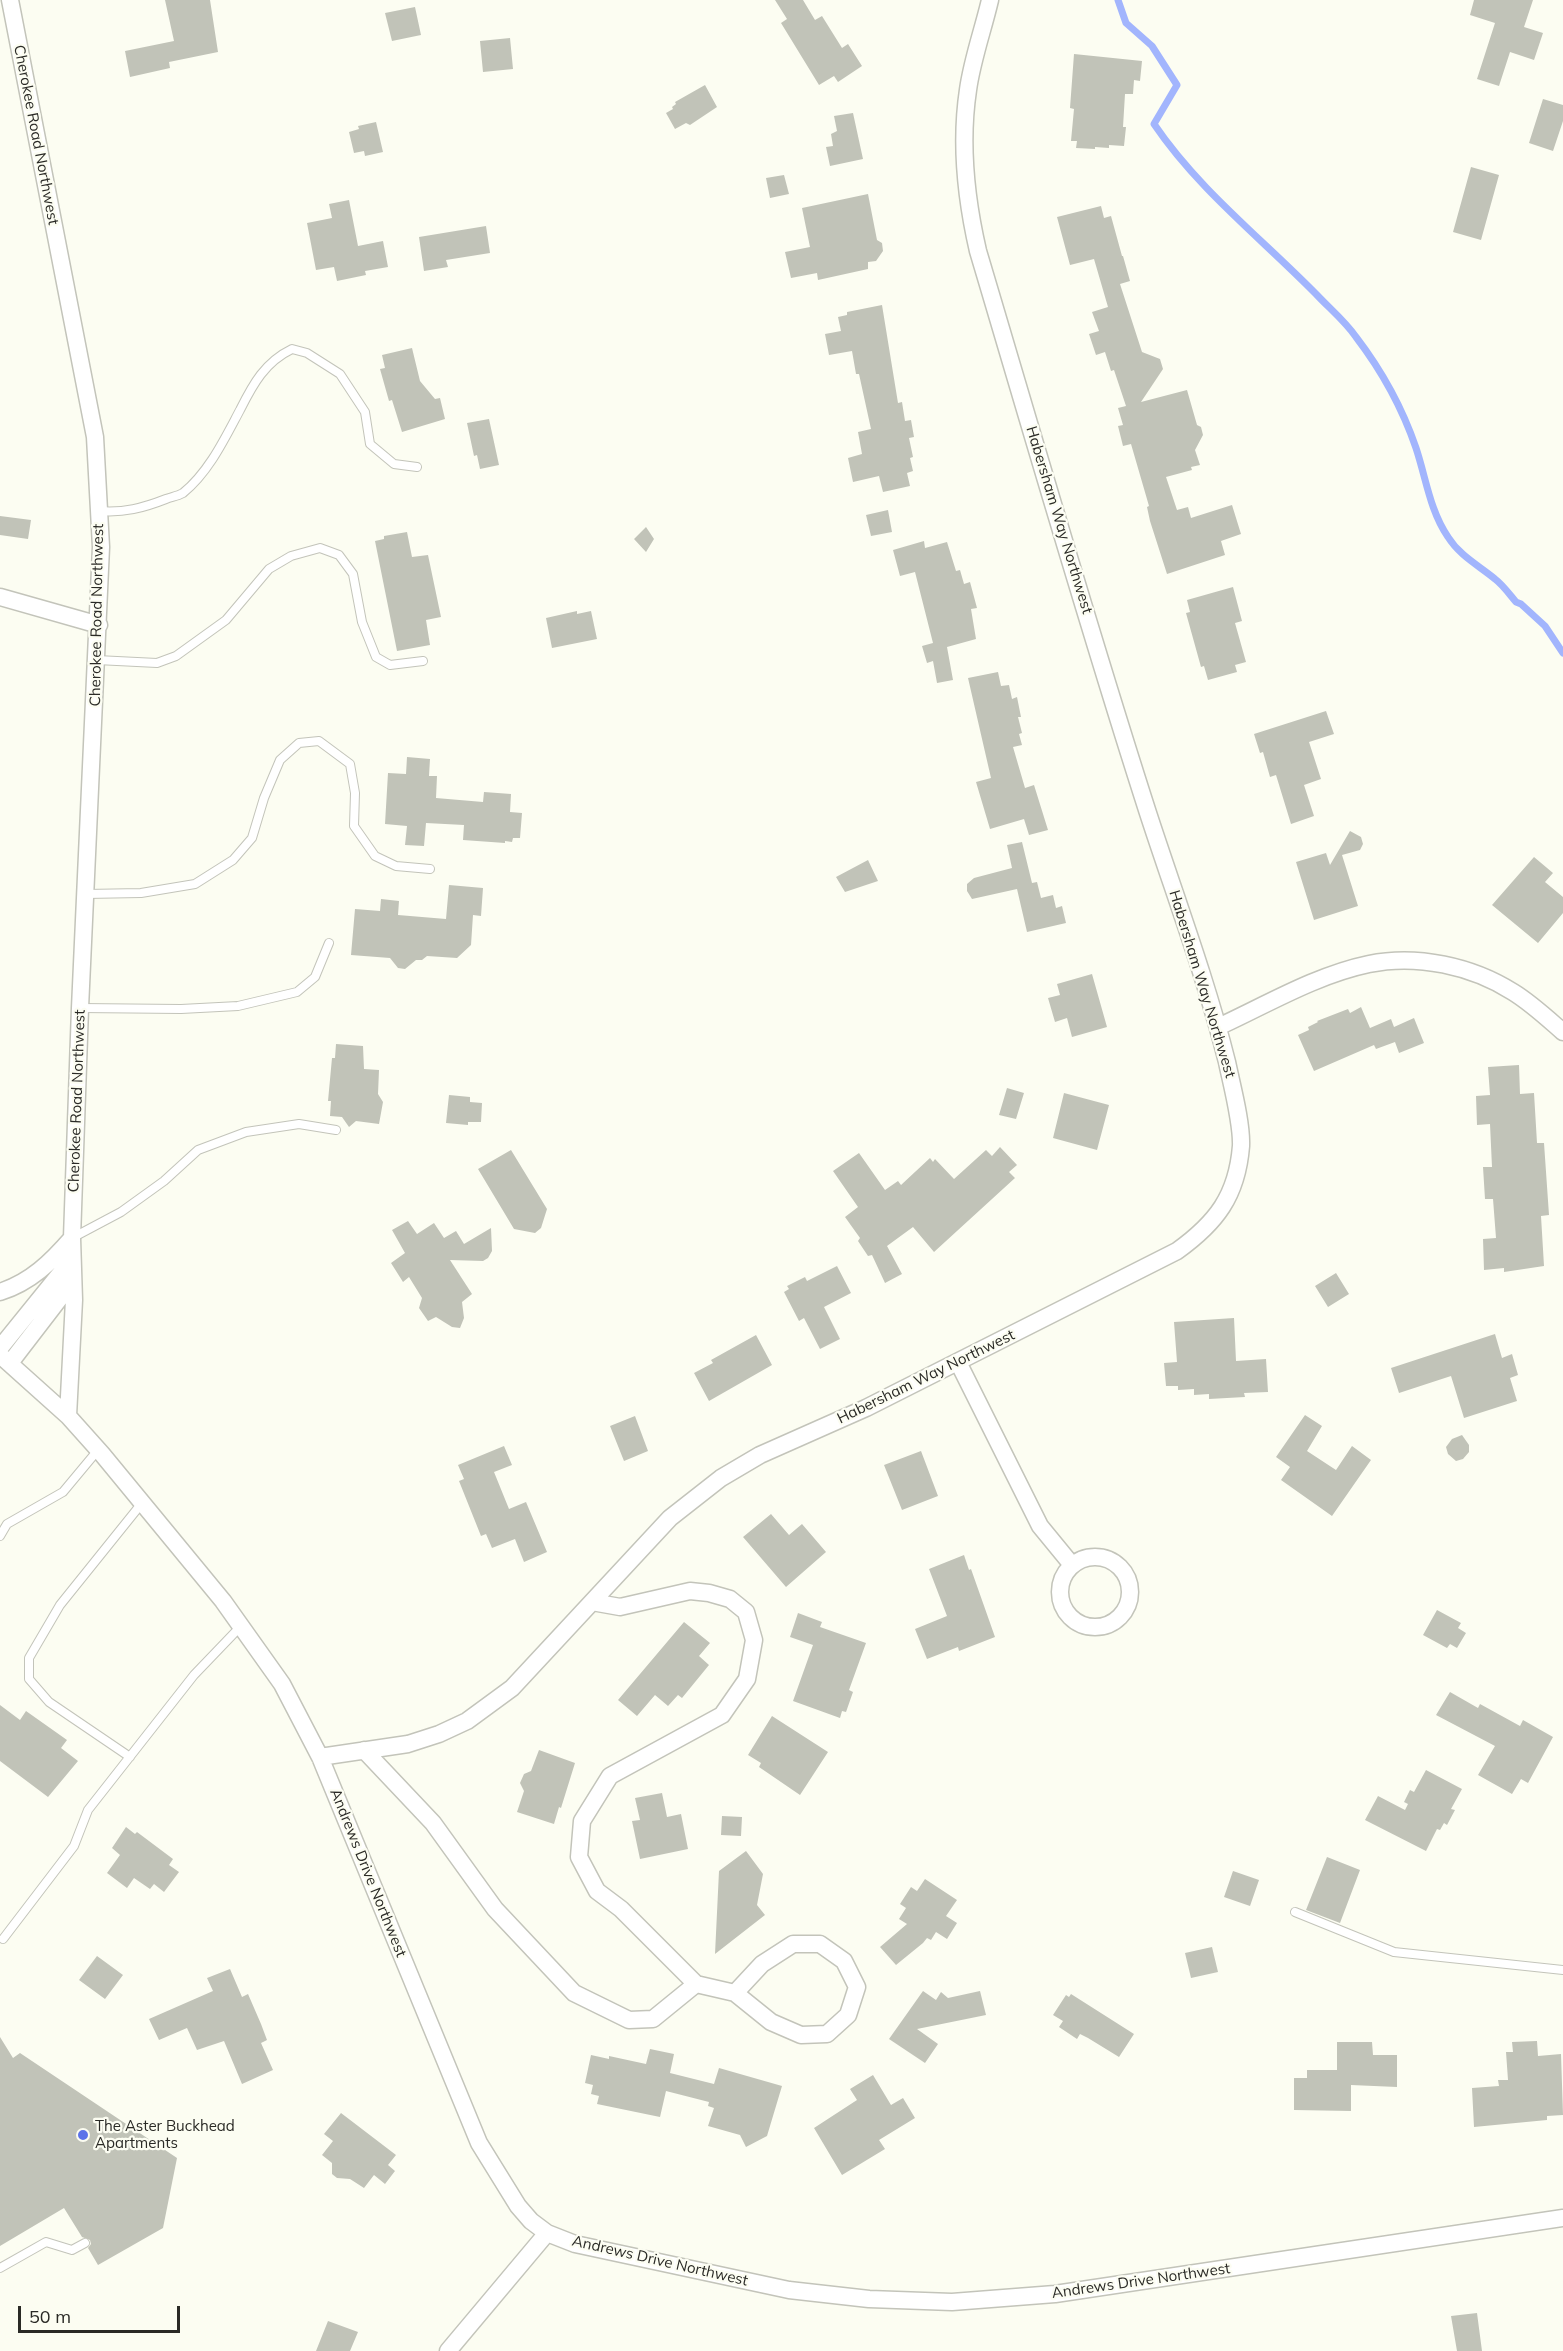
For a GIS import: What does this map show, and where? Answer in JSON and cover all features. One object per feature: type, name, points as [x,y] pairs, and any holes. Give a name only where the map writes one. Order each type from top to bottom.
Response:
[{"type":"street","name":"Habersham Way Northwest","points":[[321,1757],[408,1744],[439,1734],[475,1716],[512,1688],[670,1518],[721,1478],[760,1455],[867,1408],[1177,1251],[1214,1220],[1227,1200],[1234,1183],[1241,1145],[1234,1093],[1218,1027],[1127,748],[971,220],[964,147],[968,90],[990,0]]},
{"type":"street","name":"Cherokee Road Northwest","points":[[7,4],[95,437],[101,547],[80,1008],[68,1416]]},
{"type":"street","points":[[0,597],[99,625]]},
{"type":"street","points":[[1218,1027],[1326,977],[1370,964],[1401,961],[1432,962],[1463,969],[1492,980],[1521,997],[1563,1032]]},
{"type":"street","points":[[0,1292],[23,1283],[39,1272],[72,1238]]},
{"type":"street","points":[[0,1348],[72,1259]]},
{"type":"street","points":[[5,1359],[73,1281]]},
{"type":"street","name":"Andrews Drive Northwest","points":[[5,1359],[68,1416],[98,1450],[223,1601],[282,1684],[321,1757],[479,2143],[518,2206],[531,2221],[547,2233],[576,2244],[789,2290],[869,2300],[952,2302],[1055,2294],[1563,2218]]},
{"type":"street","points":[[958,1362],[1040,1527],[1072,1565]]},
{"type":"street","points":[[1098,1556],[1111,1560],[1122,1569],[1129,1581],[1131,1594],[1127,1608],[1118,1619],[1106,1626],[1092,1627],[1079,1624],[1068,1615],[1061,1603],[1060,1589],[1063,1576],[1072,1565],[1084,1558],[1098,1556]]},
{"type":"street","points":[[592,1602],[620,1606],[690,1591],[730,1599],[746,1612],[754,1640],[747,1679],[722,1715],[610,1776],[582,1821],[579,1857],[597,1891],[621,1909],[696,1984],[735,1993],[771,2022],[801,2036],[827,2034],[848,2015],[857,1987],[844,1961],[820,1944],[793,1944],[762,1964],[735,1993]]},
{"type":"street","points":[[364,1750],[433,1823],[495,1909],[574,1993],[629,2020],[653,2019],[696,1984]]},
{"type":"street","points":[[448,2351],[547,2233]]},
{"type":"lane","points":[[99,511],[115,512],[138,509],[182,494],[223,442],[257,376],[278,355],[292,349],[307,353],[340,374],[365,412],[369,444],[394,464],[417,467]]},
{"type":"lane","points":[[97,660],[158,663],[176,656],[226,620],[269,569],[291,556],[320,548],[339,555],[352,574],[363,622],[376,657],[390,665],[423,661]]},
{"type":"lane","points":[[86,894],[141,893],[195,884],[233,860],[252,838],[264,798],[280,760],[298,743],[319,741],[350,764],[355,793],[354,826],[375,856],[396,866],[430,869]]},
{"type":"lane","points":[[80,1008],[181,1009],[238,1006],[297,992],[315,976],[329,943]]},
{"type":"lane","points":[[72,1238],[122,1212],[164,1181],[198,1150],[246,1132],[267,1128],[299,1124],[336,1130]]},
{"type":"lane","points":[[0,1536],[7,1524],[63,1492],[98,1450]]},
{"type":"lane","points":[[130,1756],[49,1702],[29,1679],[29,1658],[60,1605],[142,1503]]},
{"type":"lane","points":[[3,1939],[74,1846],[88,1810],[194,1675],[241,1626]]},
{"type":"lane","points":[[1295,1912],[1394,1952],[1563,1970]]},
{"type":"lane","points":[[0,2268],[46,2242],[72,2250],[85,2242]]},
{"type":"building","points":[[165,0],[210,0],[218,52],[169,62],[170,68],[130,77],[125,51],[174,41]]},
{"type":"building","points":[[775,0],[803,0],[815,20],[822,16],[842,48],[848,44],[862,66],[838,82],[834,76],[819,85],[781,23],[787,19]]},
{"type":"building","points":[[1474,0],[1533,0],[1524,27],[1543,33],[1534,60],[1510,52],[1499,86],[1477,79],[1495,23],[1470,15]]},
{"type":"building","points":[[415,7],[421,35],[392,41],[385,13]]},
{"type":"building","points":[[510,38],[513,69],[483,72],[480,41]]},
{"type":"building","points":[[1074,54],[1142,61],[1140,81],[1134,80],[1133,94],[1125,94],[1124,146],[1076,148],[1077,141],[1071,141],[1074,109],[1070,108]]},
{"type":"building","points":[[705,85],[717,107],[690,125],[686,123],[675,129],[666,113],[673,109],[675,102]]},
{"type":"building","points":[[1543,99],[1563,105],[1563,121],[1553,151],[1529,143]]},
{"type":"building","points":[[853,113],[863,159],[830,166],[826,147],[833,146],[831,134],[837,131],[834,116]]},
{"type":"building","points":[[376,122],[383,152],[365,156],[364,151],[354,153],[349,132],[359,129],[358,126]]},
{"type":"building","points":[[1471,167],[1499,175],[1481,240],[1453,232]]},
{"type":"building","points":[[784,175],[789,194],[770,198],[766,178]]},
{"type":"building","points":[[868,194],[877,240],[882,243],[883,251],[876,261],[868,262],[868,269],[818,280],[817,273],[791,278],[785,252],[810,247],[802,208]]},
{"type":"building","points":[[349,200],[358,246],[383,241],[388,267],[365,271],[366,275],[337,281],[334,267],[316,270],[307,223],[332,218],[329,204]]},
{"type":"building","points":[[1101,206],[1104,218],[1111,216],[1123,256],[1130,281],[1120,284],[1142,352],[1160,359],[1163,369],[1141,402],[1187,390],[1197,425],[1201,427],[1203,435],[1195,450],[1200,465],[1191,467],[1192,470],[1166,477],[1177,510],[1188,507],[1191,518],[1232,505],[1241,534],[1221,541],[1225,555],[1167,574],[1150,521],[1147,507],[1149,506],[1131,444],[1123,446],[1118,426],[1123,425],[1118,408],[1126,406],[1114,370],[1111,371],[1105,352],[1096,355],[1089,334],[1099,331],[1092,312],[1108,307],[1094,259],[1070,265],[1057,217]]},
{"type":"building","points":[[486,226],[490,253],[446,260],[448,267],[424,271],[419,237]]},
{"type":"building","points":[[882,305],[898,403],[902,402],[905,421],[911,420],[914,437],[909,438],[913,457],[910,458],[913,471],[907,473],[910,486],[883,492],[879,476],[853,482],[848,458],[862,454],[858,432],[871,429],[852,351],[829,355],[825,334],[841,331],[838,317],[847,315],[847,312]]},
{"type":"building","points":[[412,348],[420,381],[435,399],[440,398],[445,419],[402,432],[392,400],[389,401],[380,369],[385,368],[382,355]]},
{"type":"building","points":[[489,419],[499,465],[480,469],[477,455],[474,456],[467,423]]},
{"type":"building","points":[[888,510],[892,532],[871,536],[866,515]]},
{"type":"building","points":[[0,516],[31,520],[28,539],[0,535]]},
{"type":"building","points":[[646,527],[654,539],[646,552],[634,539]]},
{"type":"building","points":[[407,532],[412,557],[428,555],[441,617],[426,620],[430,645],[397,651],[375,541],[384,539],[384,536]]},
{"type":"building","points":[[924,541],[925,548],[947,542],[956,571],[960,570],[964,584],[970,582],[977,608],[971,609],[976,639],[947,647],[953,680],[937,683],[933,661],[927,663],[922,646],[933,643],[915,572],[900,576],[893,550]]},
{"type":"building","points":[[1233,587],[1242,621],[1235,623],[1246,662],[1235,665],[1237,672],[1208,680],[1204,666],[1201,667],[1186,613],[1190,612],[1187,600]]},
{"type":"building","points":[[577,611],[577,614],[591,611],[597,639],[552,648],[546,618]]},
{"type":"building","points":[[998,672],[1001,686],[1009,685],[1012,699],[1017,697],[1021,717],[1018,717],[1022,745],[1013,747],[1025,788],[1034,785],[1048,830],[1029,835],[1024,819],[990,829],[976,782],[991,778],[968,678]]},
{"type":"building","points":[[1326,711],[1334,734],[1309,742],[1321,779],[1304,785],[1314,816],[1291,824],[1276,775],[1270,777],[1263,752],[1260,753],[1254,734]]},
{"type":"building","points":[[407,757],[430,759],[429,776],[437,776],[436,798],[483,802],[484,792],[511,794],[510,812],[522,813],[520,838],[513,838],[512,842],[505,841],[505,843],[463,840],[464,825],[426,823],[424,846],[405,845],[407,826],[385,824],[388,773],[406,774]]},
{"type":"building","points":[[1350,831],[1361,837],[1363,844],[1360,850],[1342,855],[1358,906],[1314,920],[1296,862],[1326,853],[1330,865]]},
{"type":"building","points":[[1022,842],[1032,883],[1037,882],[1041,898],[1053,895],[1056,908],[1062,906],[1066,923],[1027,932],[1017,889],[972,899],[967,891],[967,884],[974,878],[1012,868],[1007,845]]},
{"type":"building","points":[[1534,857],[1553,873],[1545,882],[1563,897],[1563,913],[1538,943],[1492,905]]},
{"type":"building","points":[[868,860],[878,881],[845,892],[836,877]]},
{"type":"building","points":[[449,885],[483,888],[481,916],[473,915],[471,945],[457,958],[427,956],[422,960],[416,960],[405,969],[398,968],[390,958],[351,955],[355,909],[380,911],[381,899],[399,901],[398,915],[446,919]]},
{"type":"building","points":[[1092,974],[1107,1027],[1072,1037],[1067,1018],[1055,1022],[1048,998],[1060,995],[1057,984]]},
{"type":"building","points":[[1361,1007],[1370,1028],[1391,1019],[1394,1027],[1414,1018],[1424,1043],[1399,1053],[1395,1042],[1376,1049],[1374,1045],[1314,1071],[1298,1035],[1309,1030],[1308,1027],[1317,1021],[1348,1009],[1350,1013]]},
{"type":"building","points":[[336,1044],[363,1046],[364,1069],[379,1070],[378,1094],[383,1102],[379,1124],[356,1121],[349,1127],[342,1117],[330,1116],[331,1101],[328,1101],[332,1058],[335,1058]]},
{"type":"building","points":[[1519,1065],[1520,1094],[1534,1093],[1537,1143],[1544,1143],[1549,1215],[1541,1216],[1544,1266],[1504,1272],[1504,1268],[1484,1270],[1483,1239],[1496,1238],[1493,1199],[1485,1199],[1483,1167],[1492,1167],[1490,1124],[1477,1125],[1476,1096],[1490,1095],[1488,1067]]},
{"type":"building","points":[[1007,1088],[1024,1093],[1016,1119],[999,1115]]},
{"type":"building","points":[[1064,1093],[1109,1105],[1097,1150],[1053,1138]]},
{"type":"building","points":[[449,1095],[470,1097],[470,1102],[482,1103],[481,1122],[468,1122],[468,1125],[446,1123]]},
{"type":"building","points":[[1000,1147],[1017,1165],[1009,1172],[1015,1178],[934,1252],[913,1227],[887,1246],[902,1274],[885,1283],[872,1255],[868,1256],[858,1241],[860,1238],[845,1217],[858,1207],[833,1171],[859,1153],[885,1190],[898,1181],[901,1185],[930,1158],[933,1162],[935,1159],[954,1179],[986,1150],[992,1156]]},
{"type":"building","points":[[511,1150],[547,1209],[541,1228],[535,1233],[514,1229],[478,1169]]},
{"type":"building","points":[[408,1221],[417,1234],[434,1223],[444,1238],[456,1231],[464,1244],[491,1228],[492,1251],[488,1258],[483,1261],[450,1260],[472,1294],[462,1302],[464,1318],[460,1328],[452,1327],[436,1317],[428,1321],[419,1308],[422,1298],[409,1277],[403,1282],[391,1263],[405,1253],[392,1230]]},
{"type":"building","points":[[837,1266],[851,1293],[824,1307],[840,1339],[820,1349],[804,1318],[799,1321],[784,1292],[789,1289],[787,1286],[805,1277],[807,1281]]},
{"type":"building","points":[[1336,1273],[1349,1294],[1328,1307],[1315,1286]]},
{"type":"building","points":[[1234,1318],[1236,1361],[1266,1359],[1268,1392],[1244,1393],[1245,1397],[1209,1399],[1209,1394],[1194,1395],[1194,1389],[1178,1390],[1178,1386],[1166,1386],[1164,1363],[1177,1362],[1174,1322]]},
{"type":"building","points":[[1495,1334],[1502,1358],[1512,1354],[1518,1375],[1510,1378],[1517,1401],[1464,1418],[1451,1376],[1399,1393],[1391,1368]]},
{"type":"building","points":[[756,1335],[772,1365],[709,1401],[694,1373],[713,1363],[711,1360]]},
{"type":"building","points":[[1305,1415],[1322,1426],[1307,1451],[1336,1470],[1352,1446],[1371,1460],[1332,1516],[1281,1480],[1290,1467],[1276,1457]]},
{"type":"building","points":[[635,1416],[648,1451],[624,1461],[610,1426]]},
{"type":"building","points":[[1462,1435],[1469,1445],[1469,1452],[1463,1459],[1456,1461],[1448,1454],[1446,1447],[1452,1439]]},
{"type":"building","points":[[504,1446],[512,1465],[494,1472],[509,1509],[526,1502],[547,1552],[524,1562],[515,1539],[492,1548],[486,1534],[481,1536],[459,1481],[464,1479],[458,1465]]},
{"type":"building","points":[[921,1451],[938,1496],[902,1510],[884,1465]]},
{"type":"building","points":[[771,1514],[789,1535],[802,1524],[826,1552],[786,1587],[743,1537]]},
{"type":"building","points":[[964,1555],[995,1637],[959,1651],[958,1647],[927,1659],[915,1629],[947,1616],[929,1569]]},
{"type":"building","points":[[1437,1610],[1461,1623],[1458,1628],[1466,1633],[1457,1648],[1450,1644],[1447,1648],[1423,1635]]},
{"type":"building","points":[[798,1613],[822,1622],[820,1627],[866,1643],[849,1690],[853,1692],[846,1712],[842,1711],[840,1718],[793,1701],[813,1645],[790,1637]]},
{"type":"building","points":[[684,1622],[710,1643],[699,1656],[709,1665],[682,1698],[678,1695],[668,1706],[655,1695],[637,1716],[618,1700]]},
{"type":"building","points":[[1450,1692],[1478,1708],[1480,1704],[1520,1726],[1523,1720],[1553,1737],[1528,1783],[1521,1779],[1512,1794],[1478,1775],[1495,1746],[1436,1715]]},
{"type":"building","points":[[0,1705],[20,1720],[26,1711],[67,1740],[61,1748],[78,1761],[48,1797],[0,1761]]},
{"type":"building","points":[[772,1716],[828,1752],[800,1795],[759,1767],[761,1763],[748,1755]]},
{"type":"building","points":[[539,1750],[575,1763],[554,1824],[517,1812],[524,1791],[520,1783],[524,1774],[531,1771]]},
{"type":"building","points":[[1426,1770],[1462,1789],[1451,1809],[1455,1810],[1447,1825],[1444,1823],[1440,1830],[1437,1829],[1426,1851],[1365,1820],[1378,1796],[1405,1810],[1408,1804],[1404,1802],[1410,1790],[1414,1792]]},
{"type":"building","points":[[662,1793],[667,1817],[681,1814],[688,1849],[640,1859],[632,1821],[640,1820],[635,1798]]},
{"type":"building","points":[[722,1816],[742,1817],[741,1836],[721,1835]]},
{"type":"building","points":[[126,1827],[135,1834],[137,1832],[173,1859],[169,1865],[179,1872],[164,1892],[154,1884],[150,1889],[134,1878],[127,1888],[107,1873],[120,1855],[112,1848]]},
{"type":"building","points":[[746,1851],[763,1874],[757,1905],[765,1915],[715,1954],[719,1871]]},
{"type":"building","points":[[1327,1857],[1360,1870],[1340,1923],[1306,1910]]},
{"type":"building","points":[[1233,1871],[1259,1880],[1250,1906],[1224,1897]]},
{"type":"building","points":[[925,1879],[957,1900],[946,1916],[957,1923],[947,1939],[936,1932],[931,1940],[927,1938],[896,1965],[880,1947],[907,1924],[899,1919],[906,1908],[900,1904],[911,1887],[917,1891]]},
{"type":"building","points":[[1212,1947],[1218,1972],[1191,1978],[1185,1953]]},
{"type":"building","points":[[97,1956],[123,1975],[105,1999],[79,1980]]},
{"type":"building","points":[[230,1969],[242,1997],[248,1994],[261,2024],[267,2040],[261,2043],[273,2070],[242,2084],[224,2041],[197,2050],[187,2028],[159,2040],[149,2019],[213,1991],[207,1978]]},
{"type":"building","points":[[923,1991],[936,2000],[941,1992],[948,1998],[980,1991],[986,2015],[917,2029],[938,2044],[925,2063],[889,2039]]},
{"type":"building","points":[[1071,1994],[1134,2034],[1119,2057],[1080,2034],[1077,2039],[1059,2027],[1063,2021],[1053,2015],[1066,1995],[1069,1997]]},
{"type":"building","name":"The Aster Buckhead Apartments","points":[[0,2037],[13,2058],[20,2053],[177,2158],[163,2228],[98,2265],[88,2248],[91,2244],[90,2240],[82,2237],[64,2208],[0,2246]]},
{"type":"building","points":[[1537,2041],[1538,2056],[1561,2054],[1563,2115],[1547,2116],[1547,2120],[1474,2127],[1472,2088],[1499,2086],[1498,2080],[1508,2080],[1506,2052],[1513,2052],[1512,2042]]},
{"type":"building","points":[[1337,2042],[1372,2042],[1373,2055],[1397,2055],[1397,2087],[1351,2085],[1351,2111],[1294,2110],[1294,2078],[1307,2078],[1307,2070],[1337,2070]]},
{"type":"building","points":[[650,2049],[674,2054],[670,2073],[714,2084],[719,2068],[782,2086],[767,2136],[746,2147],[740,2135],[708,2126],[714,2108],[708,2106],[709,2102],[666,2091],[660,2117],[597,2104],[599,2096],[591,2094],[593,2085],[585,2083],[591,2055],[609,2059],[609,2056],[646,2064]]},
{"type":"building","points":[[873,2075],[891,2105],[903,2098],[915,2118],[879,2140],[885,2149],[842,2175],[814,2128],[857,2100],[850,2089]]},
{"type":"building","points":[[341,2113],[396,2155],[388,2165],[395,2171],[385,2184],[374,2175],[364,2188],[350,2179],[337,2178],[332,2174],[332,2163],[322,2155],[333,2141],[324,2134]]},
{"type":"building","points":[[1477,2313],[1482,2351],[1457,2351],[1451,2316]]},
{"type":"building","points":[[328,2321],[358,2332],[350,2351],[316,2351]]},
{"type":"waterway","points":[[1118,0],[1126,23],[1152,46],[1177,85],[1154,124],[1171,148],[1210,192],[1352,331],[1398,404],[1416,448],[1437,516],[1448,537],[1464,555],[1498,581],[1516,602],[1545,626],[1563,653]]},
{"type":"place","name":"The Aster Buckhead Apartments","points":[[83,2135]]}]
